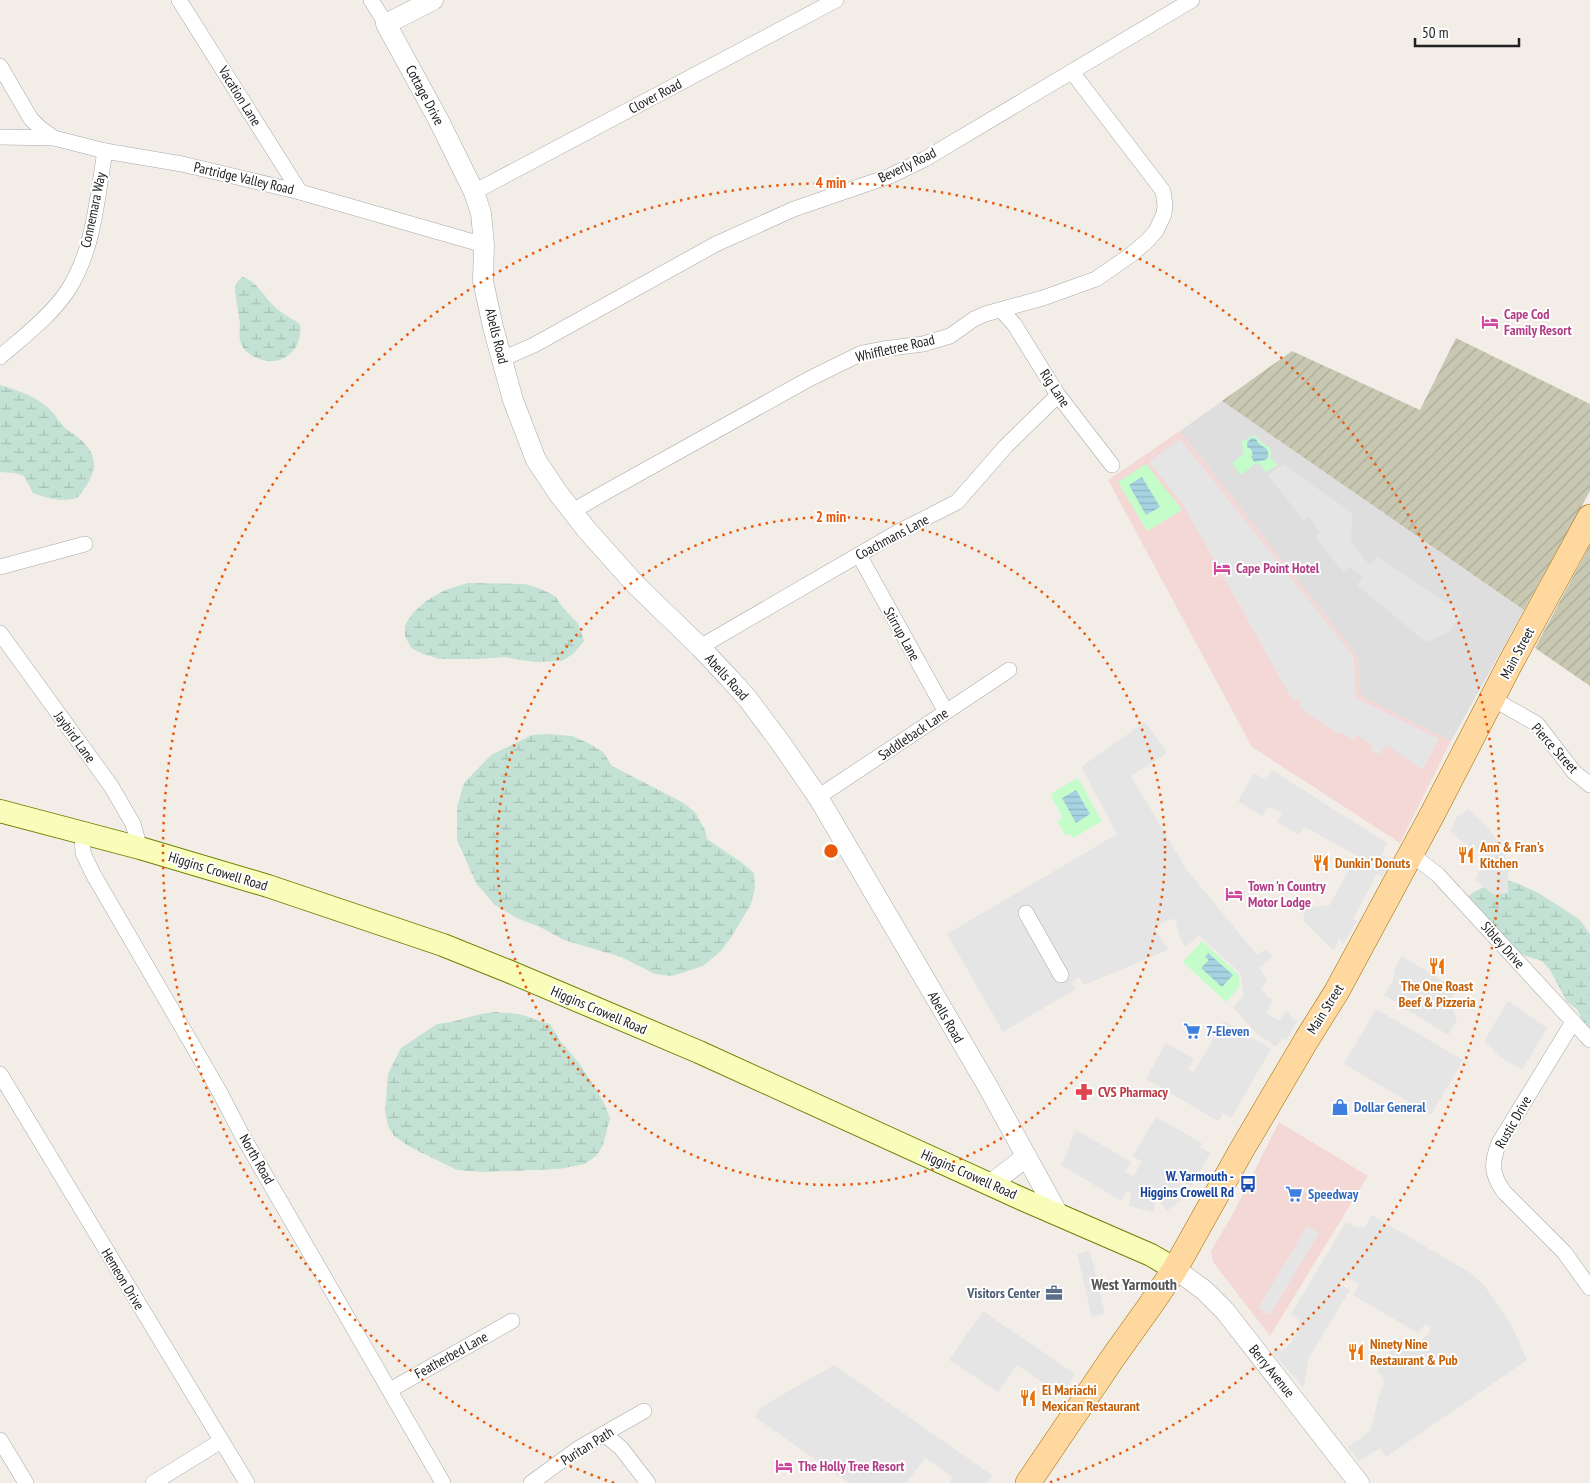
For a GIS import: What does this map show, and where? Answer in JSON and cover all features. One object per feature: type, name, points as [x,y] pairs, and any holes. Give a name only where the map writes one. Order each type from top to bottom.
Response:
[{"type":"main road","name":"Main Street","points":[[1028,1483],[1175,1268],[1245,1144],[1338,989],[1412,854],[1590,516]]},
{"type":"main road","name":"Higgins Crowell Road","points":[[0,811],[140,848],[330,906],[443,945],[508,970],[699,1052],[1151,1255],[1175,1268]]},
{"type":"street","name":"Vacation Lane","points":[[179,0],[300,192]]},
{"type":"street","name":"Cottage Drive","points":[[371,0],[439,121],[474,192]]},
{"type":"street","points":[[386,24],[433,0]]},
{"type":"street","name":"Clover Road","points":[[474,192],[836,0]]},
{"type":"street","name":"Beverly Road","points":[[502,359],[534,344],[716,244],[794,209],[890,176],[925,159],[1192,0]]},
{"type":"street","points":[[0,66],[31,118],[40,128],[54,138]]},
{"type":"street","name":"Whiffletree Road","points":[[573,511],[604,492],[848,359],[862,353],[923,344],[950,336],[974,319],[1043,298],[1096,279],[1147,241],[1156,231],[1164,214],[1163,191],[1072,72]]},
{"type":"street","name":"Partridge Valley Road","points":[[0,136],[54,138],[105,151],[182,164],[300,192],[484,245]]},
{"type":"street","name":"Connemara Way","points":[[0,357],[48,314],[68,291],[89,243],[105,151]]},
{"type":"street","name":"Abells Road","points":[[474,192],[481,213],[484,245],[483,281],[513,400],[536,460],[558,493],[586,529],[629,577],[700,647],[747,698],[780,742],[818,798],[987,1085],[1058,1214]]},
{"type":"street","name":"Rig Lane","points":[[1001,310],[1014,324],[1058,395],[1112,465]]},
{"type":"street","name":"Coachmans Lane","points":[[700,647],[898,532],[957,502],[1006,446],[1058,395]]},
{"type":"street","points":[[0,567],[85,544]]},
{"type":"street","name":"Stirrup Lane","points":[[859,555],[946,712]]},
{"type":"street","name":"Jaybird Lane","points":[[0,633],[111,786],[133,824],[140,848]]},
{"type":"street","name":"Saddleback Lane","points":[[818,798],[1009,670]]},
{"type":"street","name":"Pierce Street","points":[[1493,699],[1537,724],[1574,772],[1590,784]]},
{"type":"street","name":"North Road","points":[[82,832],[83,853],[93,874],[443,1483]]},
{"type":"street","name":"Sibley Drive","points":[[1412,854],[1438,875],[1590,1040]]},
{"type":"street","points":[[1026,913],[1061,975]]},
{"type":"street","name":"Rustic Drive","points":[[1573,1022],[1499,1143],[1493,1158],[1497,1183],[1564,1252],[1590,1288]]},
{"type":"street","name":"Hemeon Drive","points":[[0,1074],[247,1483]]},
{"type":"street","points":[[991,1184],[1026,1158]]},
{"type":"street","name":"Berry Avenue","points":[[1175,1268],[1204,1290],[1225,1311],[1359,1483]]},
{"type":"street","name":"Featherbed Lane","points":[[390,1390],[512,1321]]},
{"type":"street","name":"Puritan Path","points":[[531,1483],[579,1448],[644,1411]]},
{"type":"street","points":[[604,1434],[621,1448],[648,1483]]},
{"type":"street","points":[[0,1440],[26,1483]]},
{"type":"street","points":[[153,1483],[221,1441]]},
{"type":"shaded area","points":[[1456,338],[1590,404],[1590,491],[1524,610],[1222,401],[1292,351],[1420,410]]},
{"type":"shaded area","points":[[1222,401],[1524,610],[1451,741],[1360,696],[1357,655],[1180,431]]},
{"type":"shaded area","name":"Cape Point Hotel","points":[[1180,431],[1357,655],[1361,696],[1451,741],[1400,843],[1252,747],[1108,480]]},
{"type":"shaded area","points":[[1180,439],[1354,657],[1356,698],[1439,739],[1423,770],[1386,745],[1379,755],[1371,749],[1372,745],[1357,735],[1353,740],[1341,732],[1338,734],[1299,707],[1301,703],[1298,698],[1293,701],[1182,503],[1149,462]]},
{"type":"shaded area","points":[[1283,464],[1352,513],[1351,540],[1369,565],[1378,557],[1462,613],[1450,632],[1426,642],[1357,585],[1363,576],[1350,567],[1343,572],[1315,537],[1320,533],[1309,517],[1303,520],[1268,475]]},
{"type":"shaded area","points":[[1590,545],[1590,686],[1535,648]]},
{"type":"shaded area","points":[[1145,722],[1167,753],[1131,776],[1186,869],[1257,955],[1266,949],[1273,957],[1259,968],[1267,979],[1261,990],[1273,1000],[1266,1013],[1279,1021],[1286,1010],[1297,1021],[1286,1040],[1283,1038],[1276,1047],[1255,1032],[1233,1007],[1244,995],[1240,973],[1199,935],[1186,947],[1180,939],[1175,919],[1168,920],[1155,928],[1168,950],[1084,985],[1079,977],[1072,982],[1076,989],[1003,1032],[947,934],[1117,834],[1081,767]]},
{"type":"shaded area","points":[[1272,770],[1387,843],[1382,855],[1391,860],[1382,877],[1377,874],[1353,919],[1357,921],[1343,944],[1339,938],[1334,951],[1304,921],[1303,907],[1329,906],[1357,856],[1305,827],[1299,835],[1277,822],[1282,813],[1270,807],[1262,816],[1238,801],[1254,773],[1266,780]]},
{"type":"shaded area","points":[[1468,809],[1485,825],[1503,848],[1508,866],[1508,893],[1494,895],[1475,880],[1487,855],[1460,840],[1450,831],[1457,817]]},
{"type":"shaded area","points":[[1402,956],[1457,990],[1450,1001],[1457,1021],[1448,1035],[1384,995],[1393,981],[1395,967]]},
{"type":"shaded area","points":[[1508,1001],[1547,1028],[1522,1070],[1499,1056],[1484,1041]]},
{"type":"shaded area","points":[[1376,1009],[1463,1060],[1431,1115],[1344,1064]]},
{"type":"shaded area","points":[[1224,1021],[1271,1049],[1231,1118],[1223,1113],[1218,1121],[1146,1079],[1166,1043],[1194,1059],[1188,1069],[1194,1072]]},
{"type":"shaded area","points":[[1156,1117],[1202,1143],[1200,1147],[1210,1153],[1191,1187],[1182,1181],[1179,1182],[1188,1194],[1167,1211],[1160,1201],[1156,1201],[1153,1212],[1129,1206],[1131,1196],[1129,1191],[1121,1201],[1061,1165],[1076,1130],[1131,1162],[1125,1172],[1133,1176],[1142,1162],[1133,1156]]},
{"type":"shaded area","points":[[1279,1122],[1368,1176],[1270,1336],[1213,1262],[1211,1251],[1235,1210]]},
{"type":"shaded area","points":[[1372,1215],[1472,1274],[1484,1285],[1511,1324],[1527,1360],[1386,1457],[1380,1448],[1359,1461],[1348,1447],[1370,1431],[1385,1381],[1377,1372],[1397,1340],[1407,1346],[1413,1346],[1429,1334],[1429,1326],[1425,1324],[1418,1333],[1353,1295],[1359,1284],[1345,1277],[1340,1284],[1350,1290],[1308,1359],[1304,1388],[1272,1352],[1283,1350],[1296,1335],[1299,1320],[1291,1314],[1346,1222],[1356,1228],[1365,1227]]},
{"type":"shaded area","points":[[1307,1226],[1319,1233],[1270,1315],[1258,1308]]},
{"type":"shaded area","points":[[1090,1251],[1105,1314],[1092,1317],[1077,1254]]},
{"type":"shaded area","points":[[983,1311],[1075,1374],[1061,1395],[1017,1365],[998,1392],[949,1360]]},
{"type":"shaded area","points":[[834,1365],[992,1475],[987,1483],[949,1483],[953,1477],[925,1458],[906,1483],[849,1483],[755,1417],[761,1407]]},
{"type":"green space","points":[[243,277],[257,286],[276,308],[300,324],[298,342],[289,355],[282,359],[266,361],[246,352],[242,346],[235,289],[237,282]]},
{"type":"green space","points":[[0,385],[24,393],[41,402],[90,451],[94,466],[92,474],[84,490],[77,498],[60,500],[33,493],[24,476],[0,472]]},
{"type":"green space","points":[[1254,435],[1269,447],[1271,451],[1270,458],[1278,465],[1266,472],[1258,462],[1241,475],[1232,463],[1244,454],[1241,442]]},
{"type":"green space","points":[[1146,464],[1182,510],[1147,531],[1118,482]]},
{"type":"green space","points":[[468,583],[525,584],[555,596],[563,608],[578,623],[584,641],[573,654],[562,661],[534,662],[504,657],[440,659],[411,648],[405,636],[405,625],[413,613],[426,601],[445,590]]},
{"type":"green space","points":[[532,735],[572,736],[588,743],[603,752],[612,766],[682,802],[695,812],[705,830],[707,839],[754,873],[755,888],[751,904],[721,951],[703,966],[672,976],[655,974],[621,957],[564,940],[540,927],[517,918],[495,905],[476,883],[457,840],[457,807],[464,783],[491,755]]},
{"type":"green space","points":[[1078,778],[1102,821],[1073,838],[1070,834],[1066,836],[1057,821],[1063,818],[1050,794]]},
{"type":"green space","points":[[1500,879],[1517,883],[1540,894],[1579,919],[1590,934],[1590,1032],[1577,1009],[1567,1002],[1550,970],[1542,961],[1513,952],[1467,898],[1472,893]]},
{"type":"green space","points":[[1202,941],[1238,974],[1240,986],[1226,1002],[1183,962]]},
{"type":"green space","points":[[496,1012],[519,1014],[550,1024],[560,1041],[579,1063],[604,1103],[610,1118],[603,1145],[597,1155],[585,1164],[559,1169],[485,1172],[457,1170],[410,1147],[394,1136],[388,1126],[385,1110],[388,1074],[401,1048],[437,1024]]},
{"type":"water","points":[[1251,438],[1255,438],[1259,444],[1267,449],[1268,456],[1265,460],[1254,462],[1251,456],[1253,455],[1251,449],[1247,447],[1247,443]]},
{"type":"water","points":[[1142,477],[1160,507],[1146,515],[1129,485]]},
{"type":"water","points":[[1076,790],[1090,814],[1076,823],[1062,798]]},
{"type":"water","points":[[1208,953],[1233,975],[1222,987],[1201,968],[1209,960],[1205,957]]},
{"type":"place","name":"Cape Cod Family Resort","points":[[1490,322]]},
{"type":"place","name":"Cape Point Hotel","points":[[1222,568]]},
{"type":"place","name":"Ann & Fran's Kitchen","points":[[1466,855]]},
{"type":"place","name":"Dunkin' Donuts","points":[[1321,863]]},
{"type":"place","name":"Town 'n Country Motor Lodge","points":[[1234,894]]},
{"type":"place","name":"The One Roast Beef & Pizzeria","points":[[1437,966]]},
{"type":"place","name":"7-Eleven","points":[[1192,1031]]},
{"type":"place","name":"CVS Pharmacy","points":[[1084,1092]]},
{"type":"place","name":"Dollar General","points":[[1340,1107]]},
{"type":"place","name":"W. Yarmouth - Higgins Crowell Rd","points":[[1248,1184]]},
{"type":"place","name":"Speedway","points":[[1294,1194]]},
{"type":"place","name":"Visitors Center","points":[[1054,1293]]},
{"type":"place","name":"Ninety Nine Restaurant & Pub","points":[[1356,1352]]},
{"type":"place","name":"El Mariachi Mexican Restaurant","points":[[1028,1398]]},
{"type":"place","name":"The Holly Tree Resort","points":[[784,1466]]},
{"type":"district","name":"West Yarmouth","points":[[1134,1284]]}]
